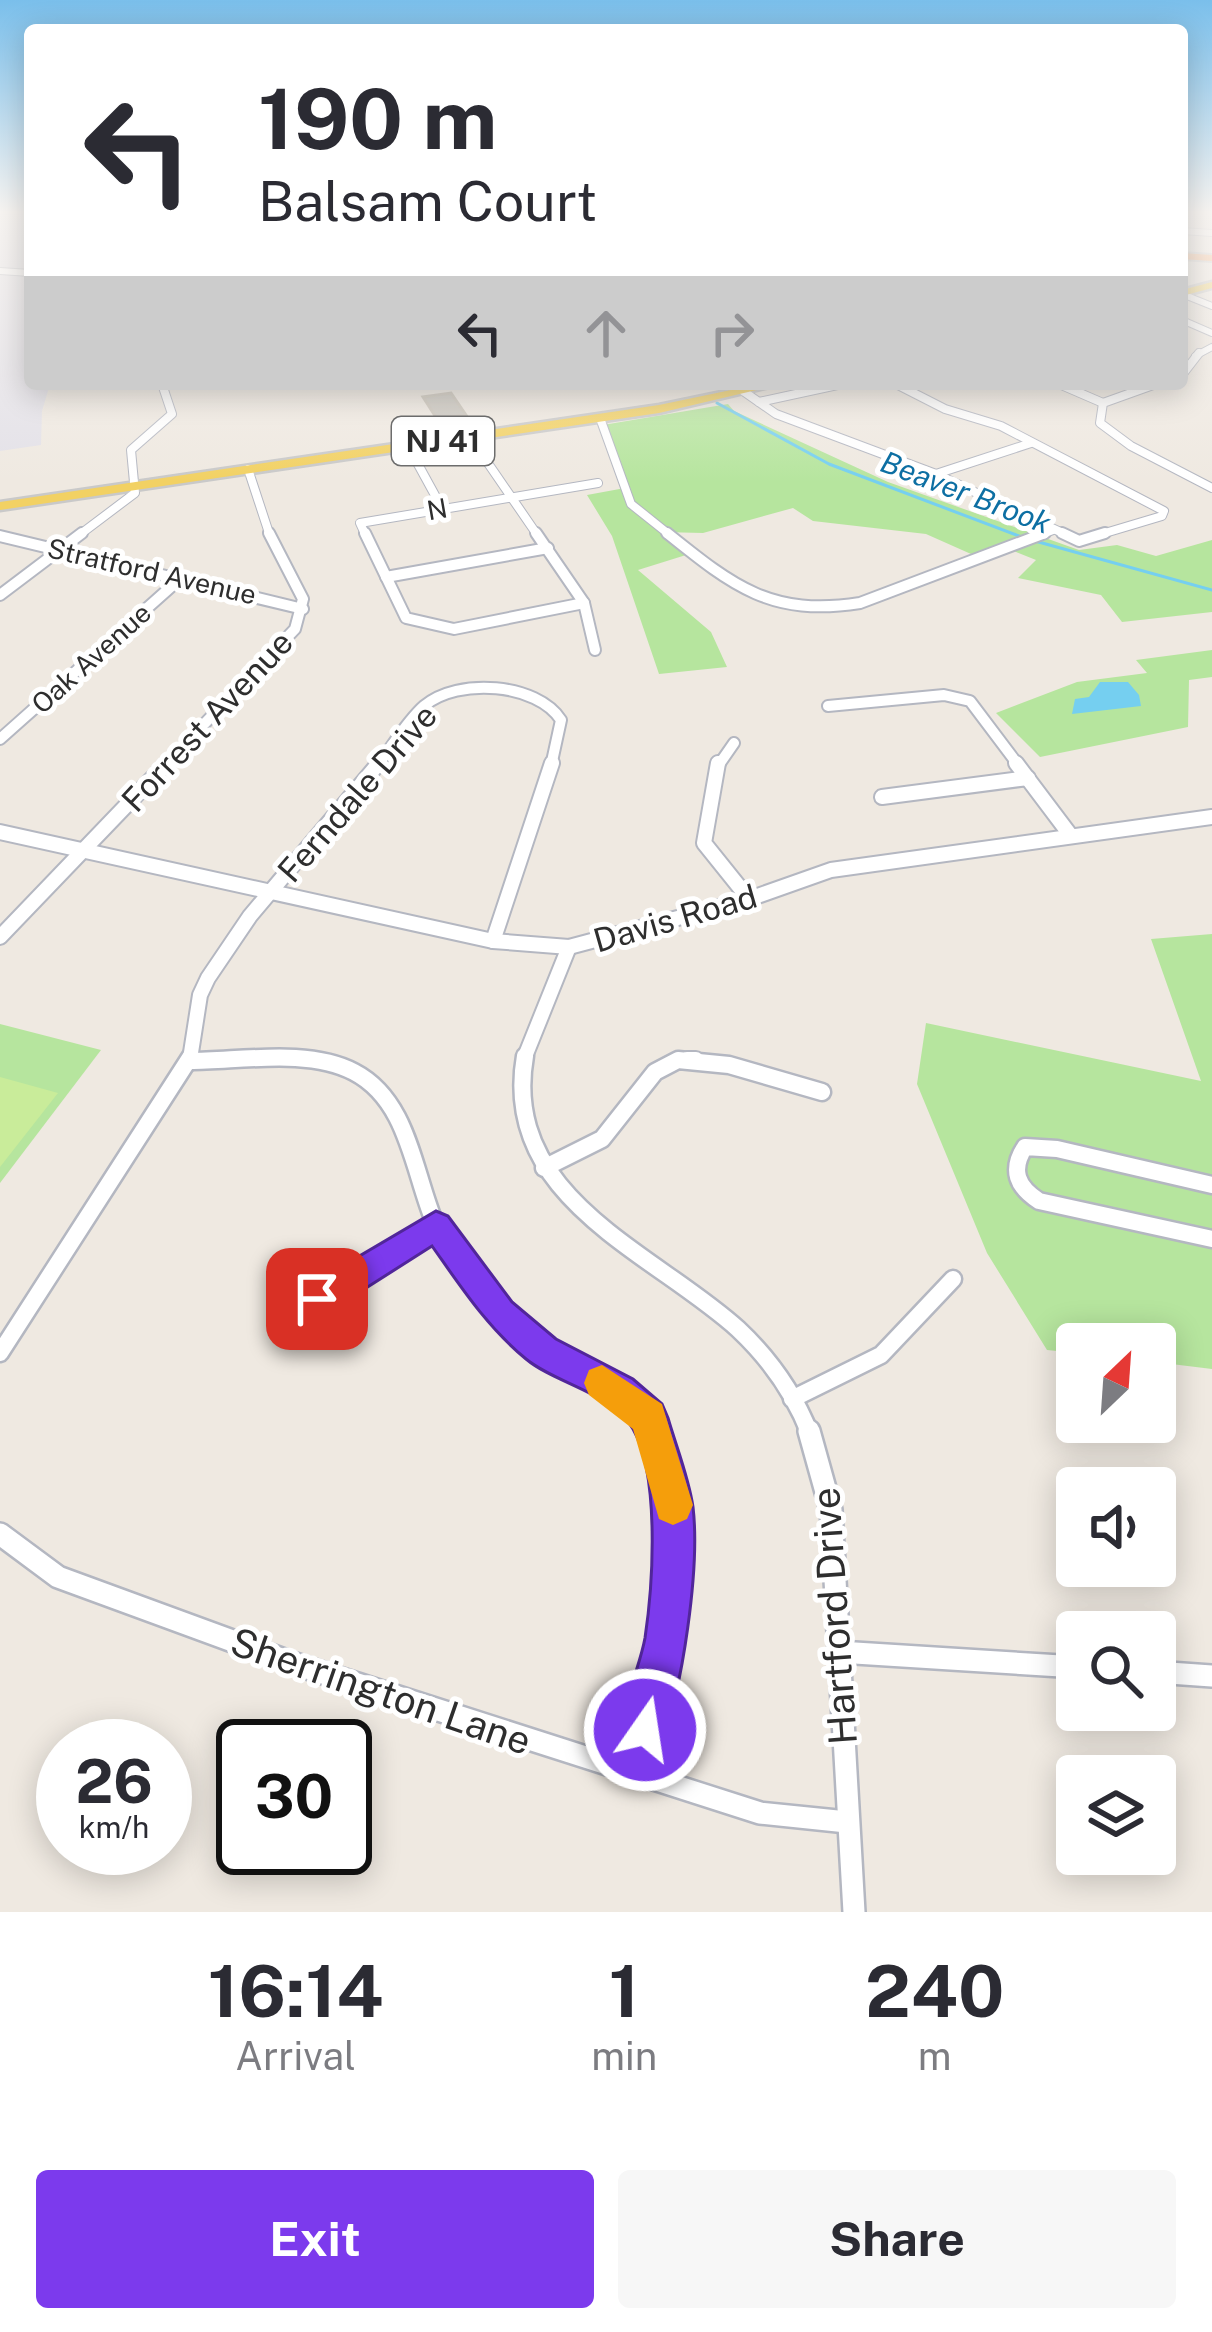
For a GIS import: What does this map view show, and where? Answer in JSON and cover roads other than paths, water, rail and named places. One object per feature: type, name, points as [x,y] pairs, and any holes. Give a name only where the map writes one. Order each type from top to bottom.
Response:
[{"type":"main road","name":"NJ 41","points":[[0,506],[600,418],[748,390]]},
{"type":"street","points":[[1188,367],[1212,347]]},
{"type":"street","points":[[0,596],[135,493],[128,466],[132,445],[172,414],[164,390]]},
{"type":"street","points":[[759,402],[814,390]]},
{"type":"street","points":[[743,391],[776,414],[936,473],[1053,530],[1087,541],[1162,516],[1164,511],[1001,427],[932,404],[907,390]]},
{"type":"street","points":[[1073,390],[1103,403],[1139,390]]},
{"type":"street","points":[[1103,403],[1100,423],[1107,431],[1212,487]]},
{"type":"street","points":[[600,418],[631,504],[733,586],[783,606],[829,608],[860,603],[1053,530]]},
{"type":"street","points":[[470,437],[584,603],[595,650]]},
{"type":"street","points":[[936,473],[1030,443]]},
{"type":"street","points":[[408,446],[442,508]]},
{"type":"street","name":"Forrest Avenue","points":[[0,937],[295,629],[303,599],[273,545],[248,470]]},
{"type":"street","name":"N","points":[[386,577],[362,521],[598,483]]},
{"type":"street","name":"Stratford Avenue","points":[[0,536],[303,609]]},
{"type":"street","points":[[548,548],[386,577],[406,618],[454,629],[584,603]]},
{"type":"street","name":"Oak Avenue","points":[[0,739],[182,577]]},
{"type":"street","points":[[443,678],[453,692]]},
{"type":"street","name":"Ferndale Drive","points":[[269,892],[318,841],[425,705],[453,692],[512,689],[552,706],[561,720],[559,743],[493,941]]},
{"type":"street","points":[[828,706],[944,695],[970,701],[1071,836]]},
{"type":"street","points":[[734,743],[719,759],[704,843],[749,899]]},
{"type":"street","points":[[883,797],[1028,778]]},
{"type":"street","name":"Davis Road","points":[[0,832],[493,941],[568,946],[749,899],[832,870],[1212,817]]},
{"type":"street","points":[[0,1352],[190,1061],[200,995],[269,892]]},
{"type":"street","name":"Hartford Drive","points":[[568,946],[522,1070],[525,1122],[544,1168],[575,1209],[733,1323],[771,1363],[823,1470],[831,1510],[854,1912]]},
{"type":"street","points":[[190,1061],[318,1060],[352,1070],[383,1091],[398,1117],[436,1226],[500,1314],[543,1351],[620,1392],[649,1418],[673,1507],[666,1638],[634,1775]]},
{"type":"street","points":[[544,1168],[605,1137],[640,1086],[655,1071],[679,1060],[709,1062],[822,1092]]},
{"type":"street","points":[[1212,1185],[1057,1149],[1025,1147],[1017,1157],[1016,1178],[1022,1191],[1040,1201],[1212,1239]]},
{"type":"street","points":[[292,1328],[334,1288],[436,1226]]},
{"type":"street","points":[[792,1399],[881,1355],[953,1279]]},
{"type":"street","name":"Sherrington Lane","points":[[0,1534],[58,1576],[295,1664],[760,1813],[848,1822]]},
{"type":"street","points":[[839,1652],[1056,1666]]},
{"type":"street","points":[[1176,1673],[1212,1676]]},
{"type":"water","points":[[1100,682],[1128,682],[1141,706],[1072,714],[1075,699],[1089,697]]},
{"type":"waterway","name":"Beaver Brook","points":[[717,403],[829,464],[1024,538]]},
{"type":"waterway","name":"Beaver Brook","points":[[1035,541],[1212,590]]}]
